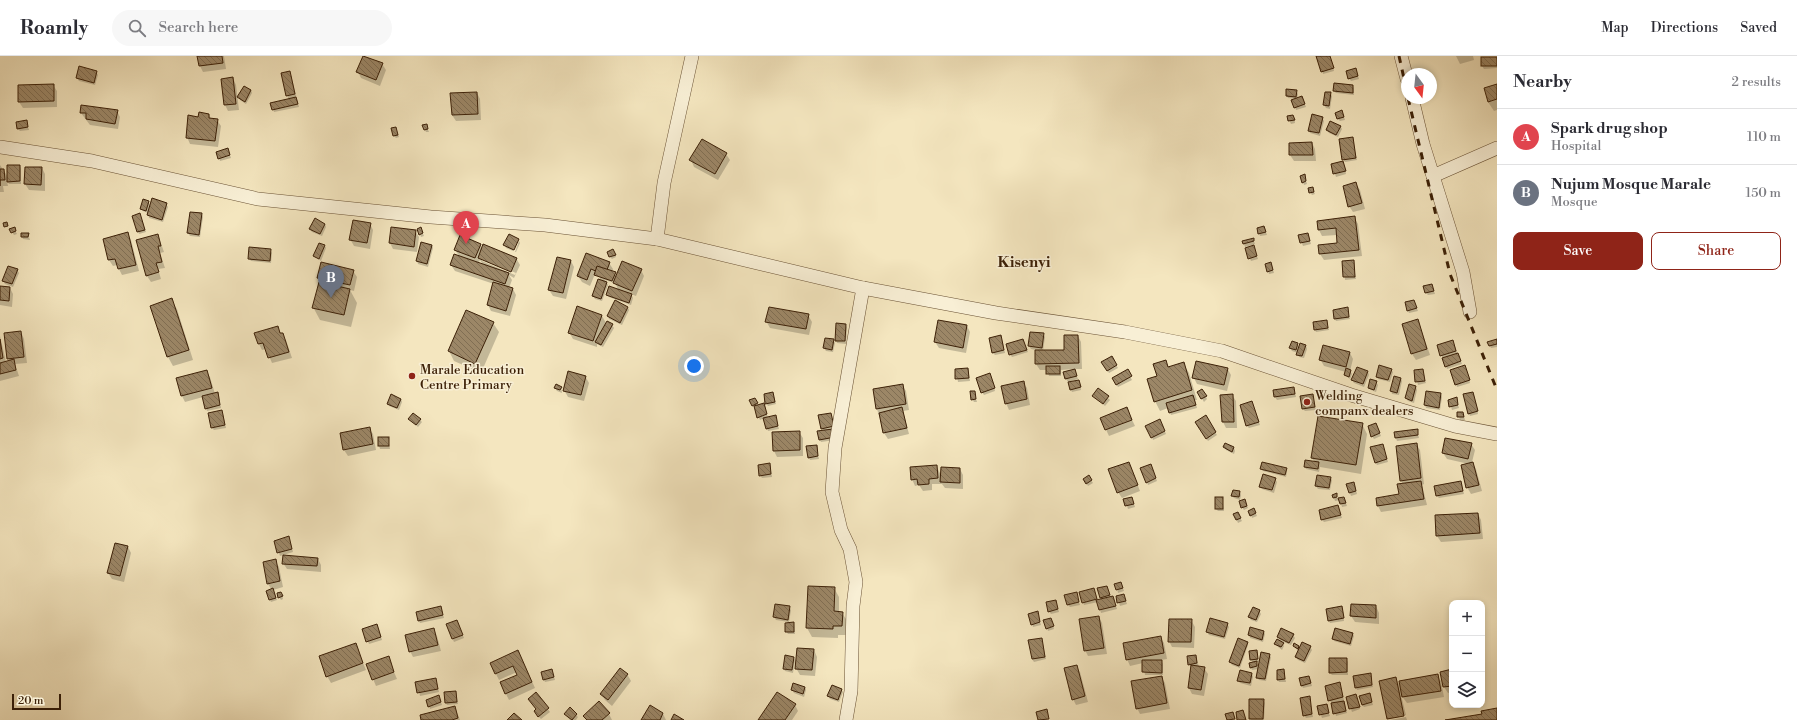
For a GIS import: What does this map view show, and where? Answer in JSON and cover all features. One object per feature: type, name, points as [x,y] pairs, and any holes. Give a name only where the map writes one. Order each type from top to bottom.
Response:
[{"type":"street","points":[[657,239],[664,183],[692,56]]},
{"type":"street","points":[[1401,56],[1404,68]]},
{"type":"street","points":[[1413,104],[1423,144],[1463,272],[1470,312]]},
{"type":"street","points":[[0,147],[92,161],[258,199],[431,217],[545,226],[657,239],[862,288],[996,313],[1125,332],[1222,351],[1358,397],[1455,426],[1497,434]]},
{"type":"street","points":[[1433,176],[1497,148]]},
{"type":"street","points":[[846,720],[851,691],[854,635],[853,606],[856,582],[850,548],[841,530],[832,492],[835,448],[862,288]]},
{"type":"building","points":[[197,56],[222,56],[223,63],[199,66]]},
{"type":"building","points":[[363,56],[383,63],[376,80],[356,72]]},
{"type":"building","points":[[1316,56],[1330,56],[1334,68],[1321,72]]},
{"type":"building","points":[[1481,57],[1497,57],[1497,66],[1481,66]]},
{"type":"building","points":[[79,66],[97,71],[94,83],[76,78]]},
{"type":"building","points":[[1356,68],[1358,76],[1348,79],[1346,71]]},
{"type":"building","points":[[290,71],[295,94],[286,96],[281,73]]},
{"type":"building","points":[[233,77],[236,104],[224,105],[221,79]]},
{"type":"building","points":[[1334,83],[1353,85],[1353,93],[1333,91]]},
{"type":"building","points":[[54,84],[54,101],[18,102],[18,85]]},
{"type":"building","points":[[1497,84],[1497,99],[1488,102],[1484,88]]},
{"type":"building","points":[[244,86],[251,90],[245,102],[237,97]]},
{"type":"building","points":[[1286,89],[1297,90],[1296,97],[1286,96]]},
{"type":"building","points":[[477,92],[478,114],[452,115],[450,93]]},
{"type":"building","points":[[1325,92],[1331,92],[1329,106],[1323,105]]},
{"type":"building","points":[[1302,96],[1305,104],[1294,108],[1291,100]]},
{"type":"building","points":[[296,97],[298,104],[272,110],[270,103]]},
{"type":"building","points":[[81,105],[118,110],[115,124],[86,119],[86,113],[80,113]]},
{"type":"building","points":[[1342,110],[1344,117],[1337,119],[1335,113]]},
{"type":"building","points":[[199,112],[209,114],[209,118],[218,119],[215,141],[186,138],[188,115],[198,117]]},
{"type":"building","points":[[1312,114],[1323,117],[1319,133],[1308,131]]},
{"type":"building","points":[[1293,115],[1295,120],[1288,121],[1287,116]]},
{"type":"building","points":[[27,120],[28,127],[17,129],[16,122]]},
{"type":"building","points":[[1330,121],[1341,126],[1336,135],[1326,130]]},
{"type":"building","points":[[427,124],[428,129],[424,130],[422,125]]},
{"type":"building","points":[[396,127],[398,135],[393,136],[391,128]]},
{"type":"building","points":[[1353,137],[1356,158],[1342,160],[1339,139]]},
{"type":"building","points":[[702,139],[727,153],[715,174],[689,160]]},
{"type":"building","points":[[1312,142],[1313,155],[1289,155],[1289,143]]},
{"type":"building","points":[[228,148],[230,155],[218,159],[216,152]]},
{"type":"building","points":[[1343,161],[1346,171],[1333,174],[1331,164]]},
{"type":"building","points":[[7,165],[20,165],[20,181],[7,182]]},
{"type":"building","points":[[25,167],[42,167],[41,185],[24,184]]},
{"type":"building","points":[[0,169],[4,169],[5,180],[0,180]]},
{"type":"building","points":[[1305,174],[1306,181],[1302,183],[1300,176]]},
{"type":"building","points":[[1356,182],[1362,203],[1348,207],[1343,186]]},
{"type":"building","points":[[1313,187],[1314,192],[1309,193],[1308,188]]},
{"type":"building","points":[[152,198],[167,203],[162,220],[147,215]]},
{"type":"building","points":[[143,199],[149,201],[146,211],[140,209]]},
{"type":"building","points":[[190,212],[202,213],[199,235],[187,233]]},
{"type":"building","points":[[140,213],[145,230],[137,232],[132,216]]},
{"type":"building","points":[[1355,216],[1359,250],[1319,254],[1318,245],[1337,243],[1336,228],[1318,230],[1317,221]]},
{"type":"building","points":[[315,218],[325,224],[320,234],[309,229]]},
{"type":"building","points":[[353,220],[371,223],[367,243],[349,240]]},
{"type":"building","points":[[7,222],[8,226],[4,227],[3,223]]},
{"type":"building","points":[[1264,226],[1266,232],[1258,234],[1257,228]]},
{"type":"building","points":[[15,227],[16,231],[11,233],[9,229]]},
{"type":"building","points":[[391,227],[416,230],[414,247],[389,243]]},
{"type":"building","points":[[421,227],[423,233],[419,235],[417,229]]},
{"type":"building","points":[[128,232],[136,265],[118,269],[115,259],[108,260],[103,239]]},
{"type":"building","points":[[21,233],[29,233],[28,237],[21,237]]},
{"type":"building","points":[[1308,233],[1310,241],[1300,243],[1298,235]]},
{"type":"building","points":[[158,234],[161,246],[158,246],[162,262],[156,263],[159,272],[146,276],[136,240]]},
{"type":"building","points":[[509,234],[519,239],[514,250],[503,245]]},
{"type":"building","points":[[460,235],[481,244],[475,258],[454,250]]},
{"type":"building","points":[[1254,238],[1254,241],[1243,244],[1242,241]]},
{"type":"building","points":[[421,242],[432,245],[427,264],[416,261]]},
{"type":"building","points":[[319,243],[325,245],[319,259],[313,256]]},
{"type":"building","points":[[483,244],[517,258],[511,272],[478,258]]},
{"type":"building","points":[[1254,245],[1257,256],[1248,259],[1245,248]]},
{"type":"building","points":[[249,247],[271,249],[270,261],[248,259]]},
{"type":"building","points":[[613,249],[616,255],[609,257],[607,252]]},
{"type":"building","points":[[586,253],[610,262],[605,275],[591,269],[587,280],[577,276]]},
{"type":"building","points":[[454,254],[509,273],[505,284],[450,265]]},
{"type":"building","points":[[557,257],[571,260],[563,293],[548,290]]},
{"type":"building","points":[[1354,260],[1355,277],[1343,277],[1342,261]]},
{"type":"building","points":[[622,261],[642,269],[632,291],[613,283]]},
{"type":"building","points":[[321,262],[354,270],[350,285],[317,278]]},
{"type":"building","points":[[1271,262],[1273,270],[1267,272],[1265,264]]},
{"type":"building","points":[[8,266],[18,269],[12,284],[2,281]]},
{"type":"building","points":[[597,266],[616,272],[612,281],[594,275]]},
{"type":"building","points":[[598,279],[607,282],[601,299],[592,296]]},
{"type":"building","points":[[319,282],[350,289],[344,315],[312,308]]},
{"type":"building","points":[[493,282],[513,288],[506,311],[487,305]]},
{"type":"building","points":[[1432,284],[1434,291],[1425,293],[1423,286]]},
{"type":"building","points":[[0,286],[10,287],[9,301],[0,300]]},
{"type":"building","points":[[609,286],[632,294],[629,303],[606,295]]},
{"type":"building","points":[[172,298],[189,350],[167,357],[150,306]]},
{"type":"building","points":[[615,300],[628,307],[620,323],[607,316]]},
{"type":"building","points":[[1414,300],[1417,308],[1407,311],[1405,302]]},
{"type":"building","points":[[577,306],[602,315],[593,341],[568,333]]},
{"type":"building","points":[[769,307],[809,314],[806,329],[765,322]]},
{"type":"building","points":[[1348,307],[1349,317],[1334,319],[1333,310]]},
{"type":"building","points":[[466,310],[494,322],[475,364],[448,351]]},
{"type":"building","points":[[1418,319],[1427,349],[1411,354],[1402,324]]},
{"type":"building","points":[[938,320],[967,325],[963,348],[934,342]]},
{"type":"building","points":[[1327,320],[1328,328],[1314,330],[1313,322]]},
{"type":"building","points":[[607,321],[613,324],[601,345],[595,342]]},
{"type":"building","points":[[836,323],[846,324],[845,341],[835,341]]},
{"type":"building","points":[[278,326],[280,333],[283,333],[289,352],[268,358],[263,343],[258,344],[254,333]]},
{"type":"building","points":[[21,331],[24,357],[7,359],[4,333]]},
{"type":"building","points":[[1030,332],[1044,333],[1042,348],[1028,346]]},
{"type":"building","points":[[1001,335],[1004,350],[992,353],[989,338]]},
{"type":"building","points":[[1064,335],[1078,335],[1079,363],[1035,364],[1035,350],[1064,350]]},
{"type":"building","points":[[825,338],[834,339],[832,350],[823,348]]},
{"type":"building","points":[[0,339],[3,358],[0,359]]},
{"type":"building","points":[[1023,339],[1027,350],[1009,355],[1006,344]]},
{"type":"building","points":[[1497,339],[1497,344],[1489,346],[1487,342]]},
{"type":"building","points":[[1453,340],[1456,351],[1440,356],[1437,345]]},
{"type":"building","points":[[1292,341],[1298,343],[1296,350],[1289,348]]},
{"type":"building","points":[[1300,343],[1306,345],[1302,356],[1296,355]]},
{"type":"building","points":[[1323,345],[1350,352],[1346,367],[1319,360]]},
{"type":"building","points":[[1458,353],[1461,361],[1445,367],[1442,358]]},
{"type":"building","points":[[1112,356],[1117,365],[1107,371],[1101,362]]},
{"type":"building","points":[[14,359],[16,370],[0,374],[0,363]]},
{"type":"building","points":[[1166,360],[1168,367],[1184,362],[1192,390],[1154,402],[1147,379],[1157,376],[1153,364]]},
{"type":"building","points":[[1196,361],[1228,368],[1224,385],[1192,378]]},
{"type":"building","points":[[1379,365],[1392,369],[1388,380],[1376,377]]},
{"type":"building","points":[[1465,365],[1470,380],[1455,385],[1450,370]]},
{"type":"building","points":[[1046,366],[1060,366],[1060,374],[1046,374]]},
{"type":"building","points":[[1357,367],[1368,371],[1363,384],[1351,380]]},
{"type":"building","points":[[968,368],[969,378],[955,379],[955,369]]},
{"type":"building","points":[[1346,368],[1351,370],[1349,377],[1344,375]]},
{"type":"building","points":[[1075,369],[1077,376],[1065,379],[1063,372]]},
{"type":"building","points":[[1128,369],[1132,376],[1116,385],[1112,378]]},
{"type":"building","points":[[1423,369],[1425,381],[1415,382],[1414,370]]},
{"type":"building","points":[[207,370],[212,388],[181,396],[176,378]]},
{"type":"building","points":[[568,371],[586,376],[581,395],[563,391]]},
{"type":"building","points":[[990,373],[995,388],[981,393],[976,378]]},
{"type":"building","points":[[1394,376],[1401,378],[1397,393],[1390,391]]},
{"type":"building","points":[[1370,379],[1377,381],[1374,390],[1368,388]]},
{"type":"building","points":[[1079,380],[1081,387],[1070,390],[1068,382]]},
{"type":"building","points":[[1024,381],[1027,399],[1005,404],[1001,386]]},
{"type":"building","points":[[556,384],[562,387],[560,390],[554,388]]},
{"type":"building","points":[[903,384],[906,404],[876,409],[873,389]]},
{"type":"building","points":[[1409,384],[1416,386],[1412,401],[1405,398]]},
{"type":"building","points":[[1294,387],[1295,394],[1274,397],[1273,390]]},
{"type":"building","points":[[1098,388],[1109,396],[1103,404],[1092,396]]},
{"type":"building","points":[[1202,389],[1207,396],[1201,399],[1197,392]]},
{"type":"building","points":[[970,391],[975,391],[976,399],[971,400]]},
{"type":"building","points":[[1426,391],[1441,393],[1439,408],[1424,405]]},
{"type":"building","points":[[218,392],[220,405],[205,409],[202,396]]},
{"type":"building","points":[[773,392],[775,402],[765,404],[764,394]]},
{"type":"building","points":[[1473,392],[1478,411],[1468,414],[1463,394]]},
{"type":"building","points":[[391,394],[401,399],[397,408],[387,404]]},
{"type":"building","points":[[1233,394],[1234,422],[1222,422],[1220,395]]},
{"type":"building","points":[[1313,394],[1315,407],[1302,409],[1300,396]]},
{"type":"building","points":[[1193,395],[1196,405],[1169,413],[1166,403]]},
{"type":"building","points":[[1457,397],[1458,405],[1449,407],[1448,400]]},
{"type":"building","points":[[755,398],[758,403],[752,406],[749,400]]},
{"type":"building","points":[[1252,401],[1259,422],[1246,426],[1240,405]]},
{"type":"building","points":[[764,403],[767,414],[757,418],[754,406]]},
{"type":"building","points":[[902,407],[907,428],[883,433],[879,413]]},
{"type":"building","points":[[1127,407],[1132,420],[1105,430],[1100,418]]},
{"type":"building","points":[[222,410],[225,425],[211,428],[208,413]]},
{"type":"building","points":[[1457,412],[1463,412],[1464,417],[1457,417]]},
{"type":"building","points":[[413,413],[421,419],[416,425],[408,419]]},
{"type":"building","points":[[831,413],[834,426],[821,429],[818,415]]},
{"type":"building","points":[[776,415],[778,426],[766,429],[763,418]]},
{"type":"building","points":[[1206,415],[1216,432],[1206,439],[1195,422]]},
{"type":"building","points":[[1318,416],[1363,423],[1356,465],[1311,458]]},
{"type":"building","points":[[1160,419],[1165,431],[1151,438],[1145,426]]},
{"type":"building","points":[[1376,423],[1380,433],[1371,437],[1368,426]]},
{"type":"building","points":[[370,427],[373,444],[343,450],[340,433]]},
{"type":"building","points":[[833,429],[835,437],[819,440],[817,431]]},
{"type":"building","points":[[1418,429],[1418,435],[1395,438],[1394,432]]},
{"type":"building","points":[[800,431],[800,450],[773,451],[772,432]]},
{"type":"building","points":[[378,437],[389,437],[389,446],[378,446]]},
{"type":"building","points":[[1445,438],[1472,443],[1468,459],[1442,453]]},
{"type":"building","points":[[1225,443],[1234,447],[1232,452],[1223,447]]},
{"type":"building","points":[[1417,443],[1421,478],[1400,481],[1396,446]]},
{"type":"building","points":[[1383,444],[1387,459],[1375,463],[1370,447]]},
{"type":"building","points":[[817,445],[818,456],[808,458],[806,446]]},
{"type":"building","points":[[1305,460],[1319,462],[1318,469],[1304,467]]},
{"type":"building","points":[[1129,462],[1138,485],[1117,493],[1108,469]]},
{"type":"building","points":[[1262,462],[1287,468],[1285,475],[1260,469]]},
{"type":"building","points":[[1473,462],[1479,485],[1466,488],[1461,465]]},
{"type":"building","points":[[770,463],[771,474],[759,476],[758,465]]},
{"type":"building","points":[[1151,464],[1156,478],[1146,483],[1140,468]]},
{"type":"building","points":[[937,465],[938,478],[929,479],[929,484],[918,485],[917,479],[911,480],[910,467]]},
{"type":"building","points":[[941,467],[960,468],[960,483],[940,482]]},
{"type":"building","points":[[1263,474],[1276,478],[1272,490],[1259,487]]},
{"type":"building","points":[[1089,475],[1092,480],[1086,484],[1083,479]]},
{"type":"building","points":[[1317,475],[1331,477],[1329,488],[1315,486]]},
{"type":"building","points":[[1421,481],[1424,499],[1377,506],[1376,498],[1399,494],[1397,484]]},
{"type":"building","points":[[1461,481],[1463,491],[1436,496],[1434,486]]},
{"type":"building","points":[[1354,482],[1356,491],[1349,493],[1346,484]]},
{"type":"building","points":[[1233,490],[1240,491],[1239,497],[1231,496]]},
{"type":"building","points":[[1337,493],[1337,497],[1333,498],[1332,495]]},
{"type":"building","points":[[1132,497],[1134,504],[1125,506],[1123,499]]},
{"type":"building","points":[[1215,497],[1223,497],[1223,509],[1215,509]]},
{"type":"building","points":[[1344,497],[1346,503],[1340,504],[1338,498]]},
{"type":"building","points":[[1245,499],[1247,506],[1241,508],[1239,501]]},
{"type":"building","points":[[1338,505],[1341,515],[1321,520],[1319,510]]},
{"type":"building","points":[[1254,508],[1256,513],[1250,516],[1248,511]]},
{"type":"building","points":[[1238,512],[1241,518],[1236,520],[1233,514]]},
{"type":"building","points":[[1478,513],[1480,533],[1436,536],[1435,515]]},
{"type":"building","points":[[289,536],[292,549],[277,553],[274,541]]},
{"type":"building","points":[[115,543],[128,546],[120,576],[107,573]]},
{"type":"building","points":[[283,555],[318,558],[317,566],[282,564]]},
{"type":"building","points":[[276,559],[280,581],[267,584],[263,562]]},
{"type":"building","points":[[1121,582],[1123,588],[1116,590],[1114,584]]},
{"type":"building","points":[[808,586],[835,587],[834,611],[843,612],[842,626],[833,626],[833,629],[806,628]]},
{"type":"building","points":[[1107,586],[1110,595],[1100,598],[1097,588]]},
{"type":"building","points":[[273,588],[276,598],[269,600],[266,591]]},
{"type":"building","points":[[1094,588],[1097,599],[1082,603],[1079,592]]},
{"type":"building","points":[[281,592],[283,596],[278,598],[277,593]]},
{"type":"building","points":[[1077,592],[1079,602],[1067,605],[1064,595]]},
{"type":"building","points":[[1124,594],[1126,601],[1117,603],[1116,596]]},
{"type":"building","points":[[1113,596],[1116,606],[1099,610],[1096,600]]},
{"type":"building","points":[[1056,600],[1058,609],[1048,612],[1046,602]]},
{"type":"building","points":[[775,604],[790,606],[788,620],[773,617]]},
{"type":"building","points":[[1351,604],[1376,605],[1376,618],[1350,616]]},
{"type":"building","points":[[441,606],[443,615],[418,621],[416,612]]},
{"type":"building","points":[[1342,606],[1344,618],[1328,621],[1326,609]]},
{"type":"building","points":[[1253,607],[1260,610],[1256,620],[1248,617]]},
{"type":"building","points":[[1038,611],[1040,622],[1031,625],[1028,614]]},
{"type":"building","points":[[1099,616],[1104,648],[1084,651],[1079,619]]},
{"type":"building","points":[[1051,618],[1054,626],[1046,629],[1043,620]]},
{"type":"building","points":[[1210,618],[1228,623],[1224,637],[1206,632]]},
{"type":"building","points":[[1169,619],[1192,619],[1191,642],[1168,642]]},
{"type":"building","points":[[457,620],[463,635],[452,639],[446,624]]},
{"type":"building","points":[[794,622],[794,632],[785,632],[785,623]]},
{"type":"building","points":[[377,624],[381,637],[366,642],[362,629]]},
{"type":"building","points":[[1250,627],[1264,631],[1262,640],[1248,635]]},
{"type":"building","points":[[434,628],[438,645],[409,652],[405,635]]},
{"type":"building","points":[[1281,628],[1294,634],[1289,643],[1277,637]]},
{"type":"building","points":[[1335,628],[1353,633],[1350,644],[1332,639]]},
{"type":"building","points":[[1161,636],[1164,653],[1126,660],[1123,643]]},
{"type":"building","points":[[1042,638],[1045,657],[1032,659],[1028,640]]},
{"type":"building","points":[[1238,638],[1248,642],[1239,666],[1229,662]]},
{"type":"building","points":[[1277,639],[1284,643],[1281,647],[1274,644]]},
{"type":"building","points":[[1302,642],[1311,646],[1304,661],[1295,657]]},
{"type":"building","points":[[356,643],[363,663],[326,677],[319,656]]},
{"type":"building","points":[[1294,643],[1299,646],[1298,649],[1293,646]]},
{"type":"building","points":[[797,648],[814,649],[812,670],[795,669]]},
{"type":"building","points":[[518,650],[532,682],[505,694],[500,682],[517,675],[513,666],[495,674],[490,663]]},
{"type":"building","points":[[1257,650],[1258,659],[1250,660],[1249,651]]},
{"type":"building","points":[[1261,652],[1270,654],[1265,679],[1256,678]]},
{"type":"building","points":[[785,655],[794,657],[792,670],[783,669]]},
{"type":"building","points":[[1196,655],[1197,663],[1188,665],[1187,656]]},
{"type":"building","points":[[389,656],[394,672],[372,680],[366,664]]},
{"type":"building","points":[[1329,658],[1347,658],[1347,672],[1329,673]]},
{"type":"building","points":[[1142,660],[1162,660],[1162,673],[1142,672]]},
{"type":"building","points":[[1257,661],[1257,666],[1250,668],[1249,663]]},
{"type":"building","points":[[1077,665],[1085,696],[1072,700],[1064,668]]},
{"type":"building","points":[[1191,665],[1205,667],[1201,690],[1188,688]]},
{"type":"building","points":[[620,668],[628,674],[608,700],[600,694]]},
{"type":"building","points":[[552,669],[554,677],[543,680],[541,672]]},
{"type":"building","points":[[1284,669],[1285,679],[1277,680],[1277,670]]},
{"type":"building","points":[[1240,670],[1252,673],[1250,683],[1237,681]]},
{"type":"building","points":[[1449,670],[1449,686],[1443,687],[1440,672]]},
{"type":"building","points":[[1371,673],[1372,685],[1355,688],[1353,676]]},
{"type":"building","points":[[1438,674],[1441,691],[1402,697],[1399,681]]},
{"type":"building","points":[[1162,676],[1167,703],[1136,709],[1131,681]]},
{"type":"building","points":[[1309,676],[1311,683],[1301,686],[1299,678]]},
{"type":"building","points":[[1396,677],[1404,716],[1387,719],[1379,681]]},
{"type":"building","points":[[436,678],[438,689],[417,693],[415,682]]},
{"type":"building","points":[[1340,682],[1343,697],[1328,701],[1325,686]]},
{"type":"building","points":[[793,683],[805,687],[803,694],[791,690]]},
{"type":"building","points":[[832,685],[842,689],[838,700],[827,696]]},
{"type":"building","points":[[456,691],[457,702],[445,703],[444,692]]},
{"type":"building","points":[[536,692],[549,708],[538,717],[534,711],[536,709],[528,699]]},
{"type":"building","points":[[777,692],[796,704],[785,720],[758,720]]},
{"type":"building","points":[[1370,693],[1372,702],[1362,705],[1359,696]]},
{"type":"building","points":[[1356,694],[1360,707],[1349,709],[1346,697]]},
{"type":"building","points":[[439,695],[441,702],[428,707],[426,700]]},
{"type":"building","points":[[1310,696],[1312,714],[1303,716],[1300,698]]},
{"type":"building","points":[[1249,699],[1264,699],[1263,719],[1249,719]]},
{"type":"building","points":[[599,701],[610,713],[602,720],[587,720],[583,716]]},
{"type":"building","points":[[1344,701],[1346,711],[1333,714],[1331,703]]},
{"type":"building","points":[[1327,704],[1329,713],[1319,715],[1317,706]]},
{"type":"building","points":[[650,705],[663,713],[660,720],[641,720]]},
{"type":"building","points":[[455,706],[458,718],[452,720],[421,720],[420,715]]},
{"type":"building","points":[[570,707],[577,714],[572,720],[564,714]]},
{"type":"building","points":[[1497,708],[1497,720],[1445,720],[1482,714],[1481,711]]},
{"type":"building","points":[[1047,709],[1049,719],[1038,720],[1036,712]]},
{"type":"building","points":[[1243,710],[1246,720],[1237,720],[1236,712]]},
{"type":"building","points":[[1233,712],[1235,719],[1227,720],[1225,714]]},
{"type":"building","points":[[514,713],[522,720],[507,720]]},
{"type":"building","points":[[674,714],[684,720],[671,720]]},
{"type":"railway","points":[[1399,56],[1402,68]]},
{"type":"railway","points":[[1409,104],[1450,274],[1497,390]]},
{"type":"place","name":"Spark drug shop","points":[[466,244]]},
{"type":"place","name":"Nujum Mosque Marale","points":[[331,298]]},
{"type":"place","name":"Marale Education Centre Primary","points":[[412,376]]},
{"type":"place","name":"Welding companx dealers","points":[[1307,402]]},
{"type":"district","name":"Kisenyi","points":[[1024,262]]}]
